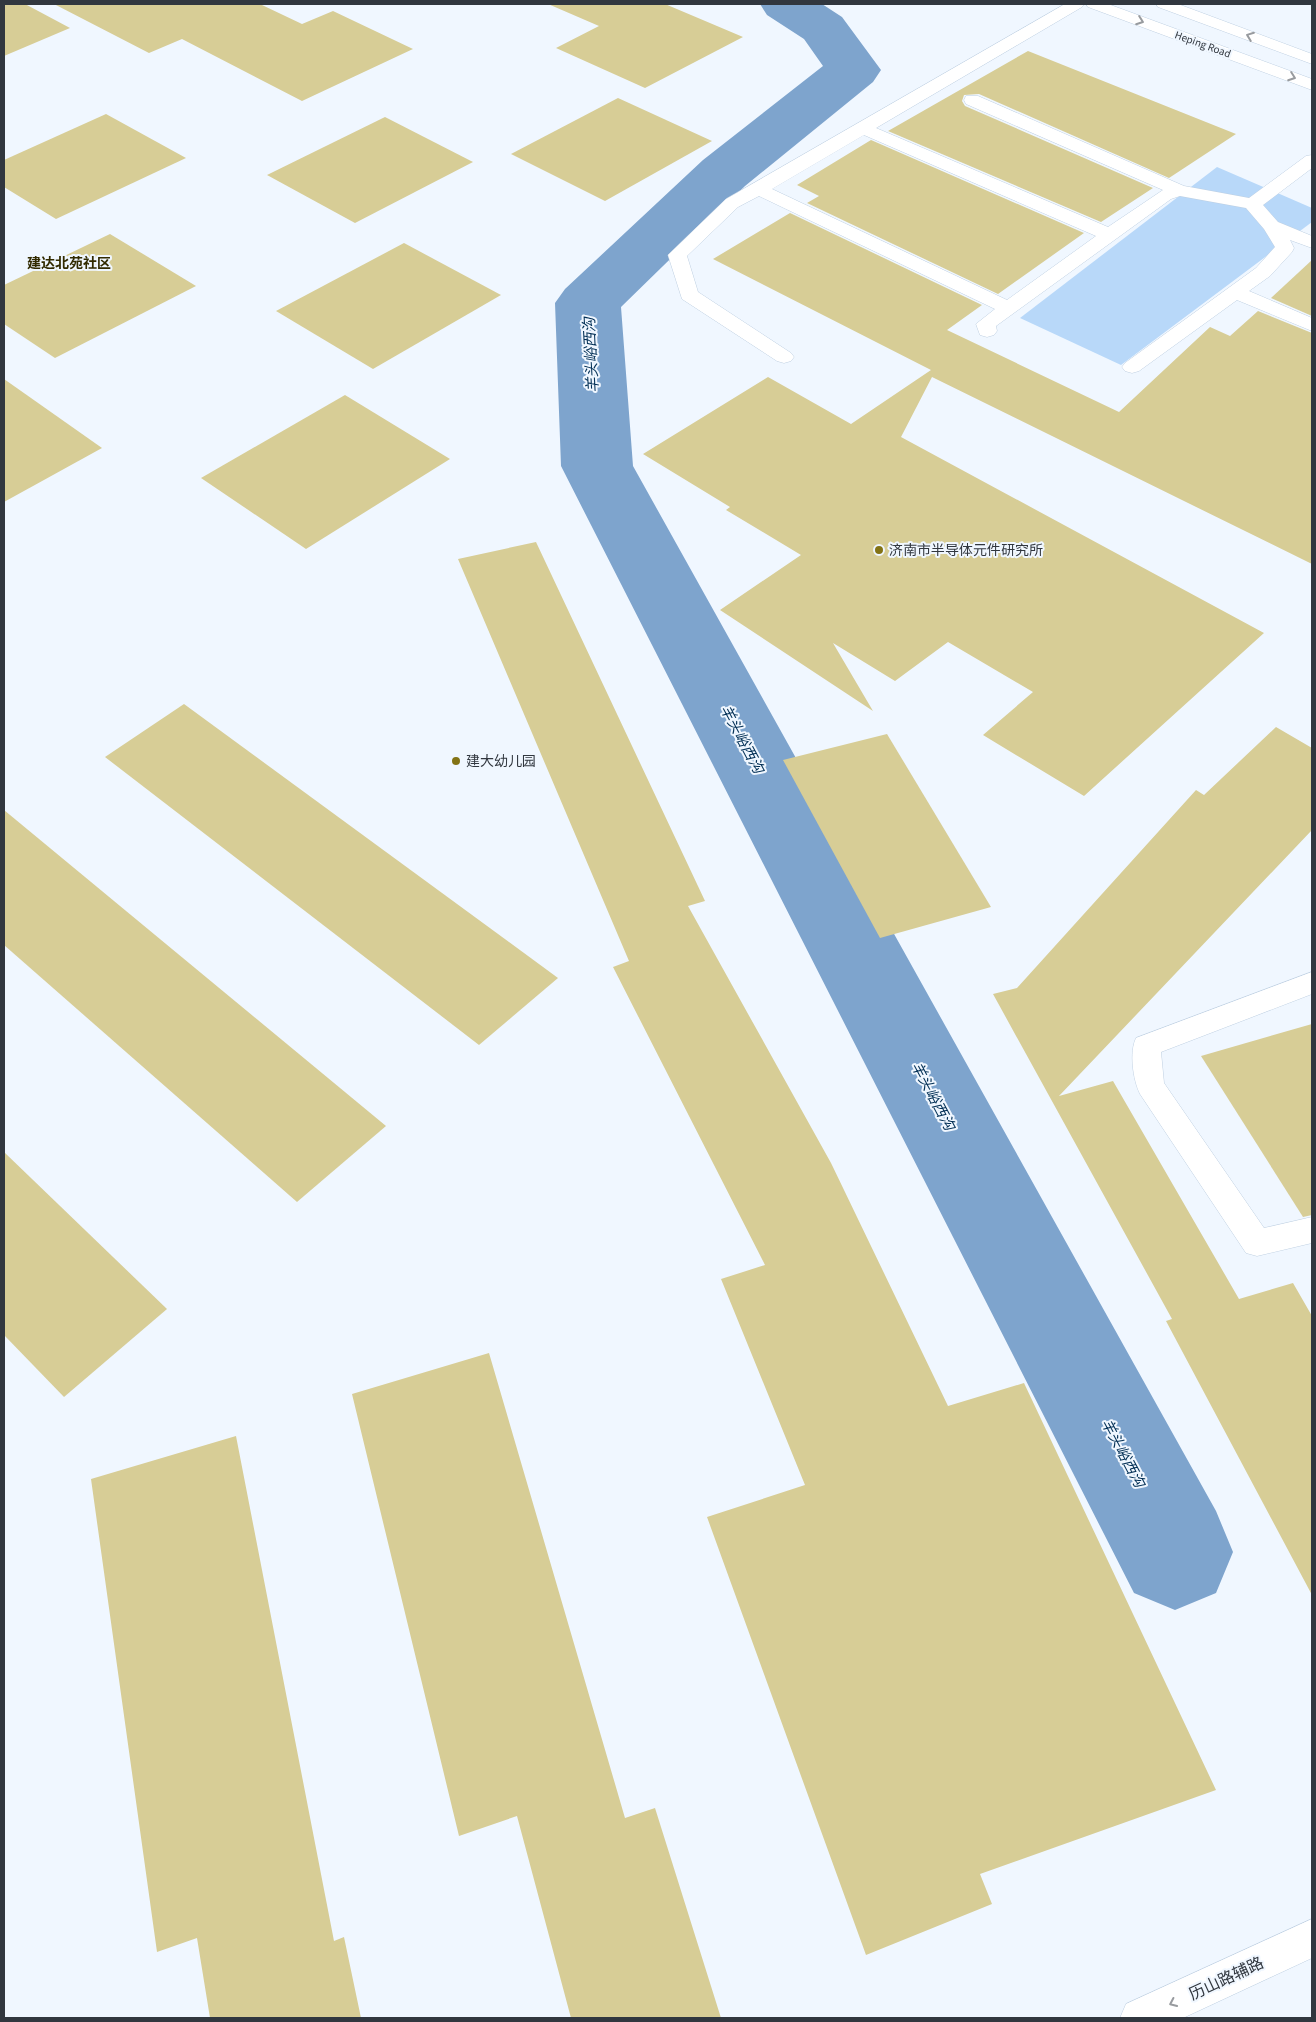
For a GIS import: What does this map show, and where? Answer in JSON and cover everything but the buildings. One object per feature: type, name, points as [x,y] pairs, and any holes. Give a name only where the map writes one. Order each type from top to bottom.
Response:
[{"type":"street","points":[[784,357],[689,295],[677,255],[732,203],[1076,4]]},
{"type":"street","name":"Heping Road","points":[[1094,4],[1312,85]]},
{"type":"street","name":"Heping Road","points":[[1164,4],[1312,59]]},
{"type":"street","points":[[972,100],[1179,190],[1252,204],[1272,226],[1284,248],[1263,272],[1132,367]]},
{"type":"street","points":[[863,128],[1110,235]]},
{"type":"street","points":[[1252,204],[1312,160]]},
{"type":"street","points":[[759,188],[1008,308]]},
{"type":"street","points":[[987,331],[986,324],[1165,195],[1179,190]]},
{"type":"street","points":[[1272,226],[1312,243]]},
{"type":"street","points":[[1236,292],[1312,325]]},
{"type":"street","points":[[1312,983],[1146,1046],[1150,1086],[1257,1243],[1312,1230]]},
{"type":"street","name":"历山路辅路","points":[[1140,2018],[1312,1938]]},
{"type":"shaded area","points":[[1217,167],[1312,208],[1312,222],[1121,365],[1020,318]]},
{"type":"waterway","name":"羊头峪西沟","points":[[786,4],[823,28],[853,70],[724,173],[588,303],[597,466],[1175,1552]]},
{"type":"place","name":"济南市半导体元件研究所","points":[[879,550]]},
{"type":"place","name":"建大幼儿园","points":[[456,761]]},
{"type":"district","name":"建达北苑社区","points":[[69,263]]}]
